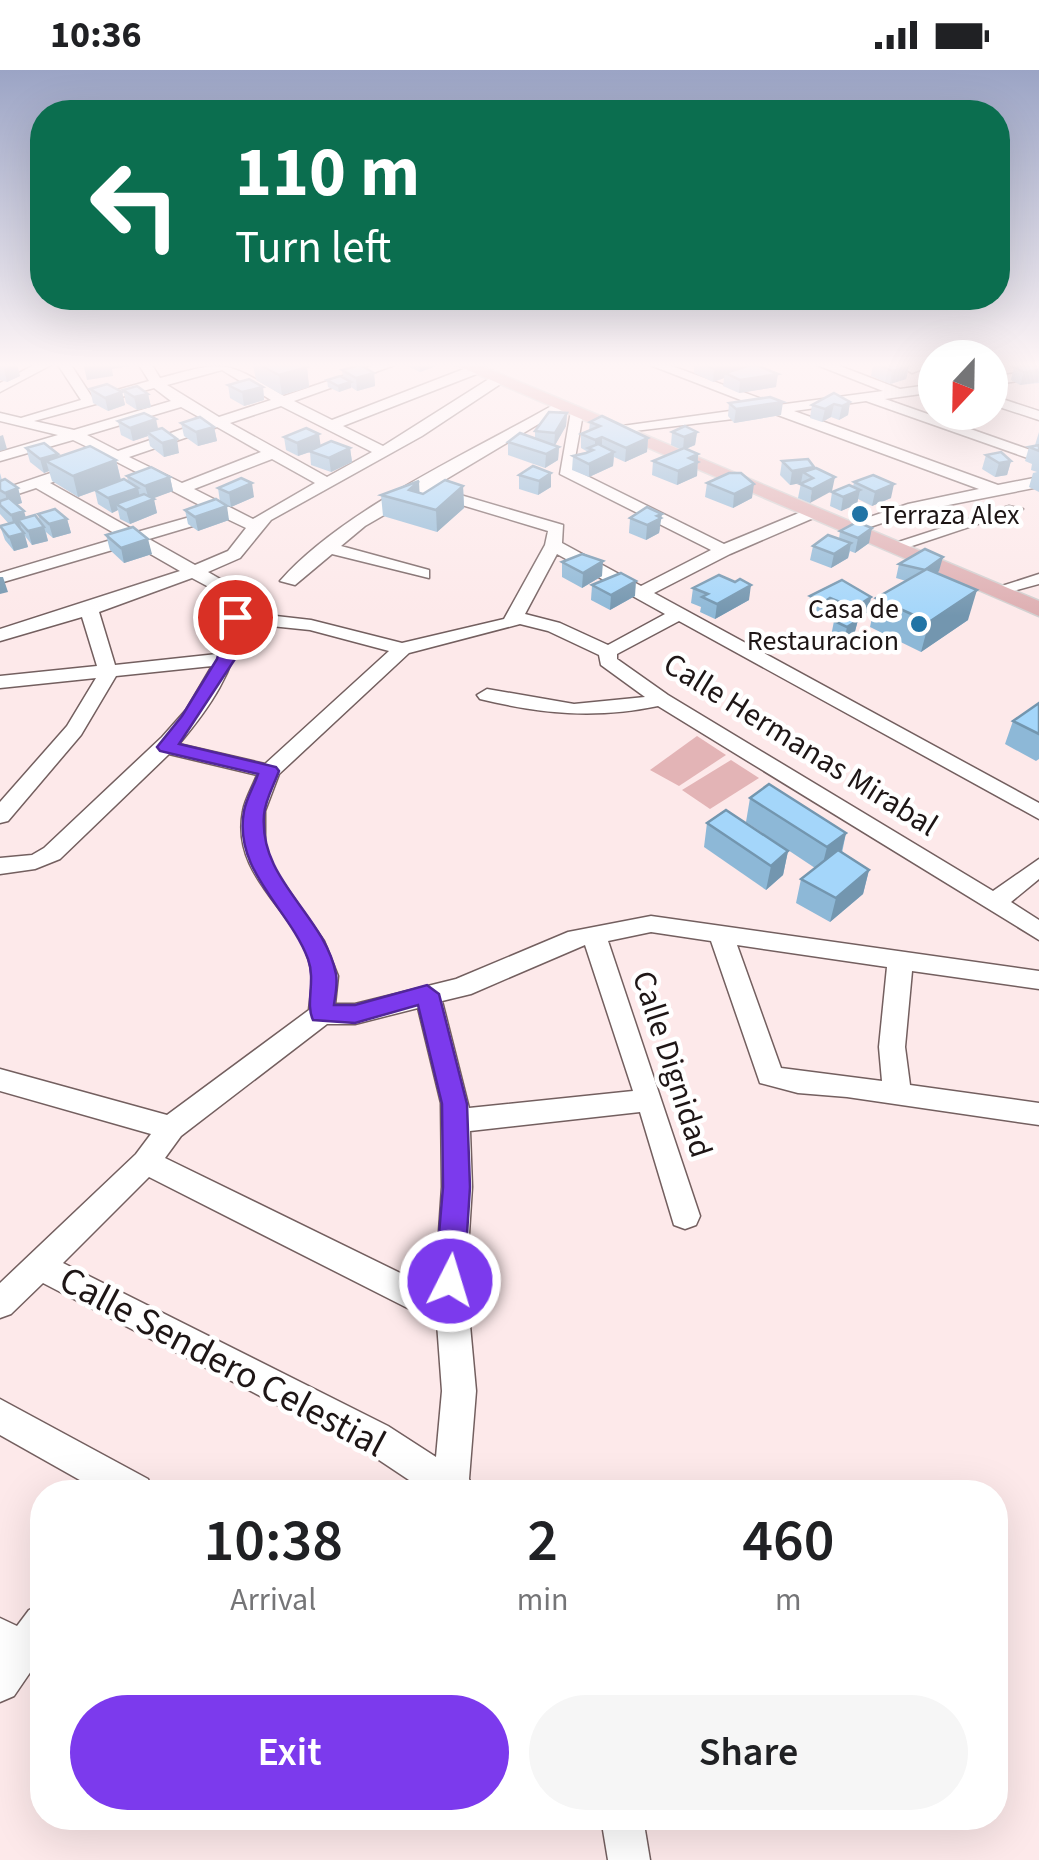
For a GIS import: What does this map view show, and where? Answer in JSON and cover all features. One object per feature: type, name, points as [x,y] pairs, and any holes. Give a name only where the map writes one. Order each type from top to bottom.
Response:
[{"type":"main road","points":[[659,449],[1039,609]]},
{"type":"street","points":[[0,457],[27,449]]},
{"type":"street","points":[[103,449],[254,526]]},
{"type":"street","points":[[0,494],[136,449]]},
{"type":"street","points":[[267,449],[326,482]]},
{"type":"street","points":[[377,449],[382,451]]},
{"type":"street","points":[[0,635],[90,609],[242,552],[254,526],[386,449]]},
{"type":"street","points":[[288,580],[326,547],[421,488],[495,449]]},
{"type":"street","points":[[566,449],[565,472],[724,550]]},
{"type":"street","points":[[880,449],[996,490]]},
{"type":"street","points":[[1012,449],[1039,458]]},
{"type":"street","points":[[181,488],[273,452]]},
{"type":"street","points":[[0,866],[46,858],[166,747],[190,719],[226,659],[235,617],[228,592],[37,482]]},
{"type":"street","points":[[850,529],[914,507],[1039,482]]},
{"type":"street","points":[[1016,487],[1039,501]]},
{"type":"street","points":[[235,617],[311,625],[402,648],[499,627],[516,616],[553,544],[557,528],[421,488]]},
{"type":"street","points":[[891,547],[1015,509]]},
{"type":"street","points":[[71,517],[89,512]]},
{"type":"street","points":[[0,578],[222,512]]},
{"type":"street","points":[[644,592],[724,550],[812,513]]},
{"type":"street","points":[[553,544],[1039,812]]},
{"type":"street","points":[[326,547],[423,574]]},
{"type":"street","points":[[994,591],[1039,578]]},
{"type":"street","points":[[0,816],[88,711],[108,673],[90,609]]},
{"type":"street","name":"Calle Hermanas Mirabal","points":[[681,613],[608,652],[608,661],[661,699],[1039,931]]},
{"type":"street","points":[[516,616],[554,627],[608,652]]},
{"type":"street","points":[[321,1014],[326,976],[312,941],[262,869],[254,843],[254,811],[269,771],[402,648]]},
{"type":"street","points":[[0,682],[226,659]]},
{"type":"street","points":[[487,694],[567,712],[610,710],[661,699]]},
{"type":"street","points":[[166,747],[269,771]]},
{"type":"street","points":[[995,902],[1039,867]]},
{"type":"street","points":[[0,1304],[146,1162],[171,1128],[321,1014],[355,1014],[462,987],[577,938],[652,924],[1039,980]]},
{"type":"street","name":"Calle Dignidad","points":[[593,934],[650,1100],[684,1216]]},
{"type":"street","points":[[721,934],[770,1075],[780,1080],[844,1085],[1039,1114]]},
{"type":"street","points":[[897,1095],[892,1047],[900,960]]},
{"type":"street","points":[[427,994],[455,1104],[457,1187],[450,1281],[459,1391],[455,1480]]},
{"type":"street","points":[[0,1080],[171,1128]]},
{"type":"street","points":[[455,1120],[501,1120],[650,1100]]},
{"type":"street","points":[[146,1162],[452,1314]]},
{"type":"street","name":"Calle Sendero Celestial","points":[[38,1265],[376,1438],[439,1480]]},
{"type":"street","points":[[0,1416],[111,1480]]},
{"type":"street","points":[[624,1830],[629,1860]]},
{"type":"shaded area","points":[[697,736],[726,755],[679,786],[650,770]]},
{"type":"shaded area","points":[[731,760],[759,778],[710,809],[682,790]]},
{"type":"building","points":[[27,449],[51,449],[58,454],[40,459]]},
{"type":"building","points":[[83,449],[95,449],[116,460],[73,476],[46,461]]},
{"type":"building","points":[[314,449],[349,449],[329,458],[309,451]]},
{"type":"building","points":[[529,449],[556,449],[546,454]]},
{"type":"building","points":[[589,449],[614,452],[589,464],[573,456],[593,450]]},
{"type":"building","points":[[683,449],[698,454],[689,458],[698,462],[678,471],[653,461]]},
{"type":"building","points":[[1001,452],[1011,461],[999,463],[986,455]]},
{"type":"building","points":[[808,459],[814,467],[792,471],[782,461]]},
{"type":"building","points":[[533,466],[551,473],[539,481],[519,475]]},
{"type":"building","points":[[151,467],[170,477],[145,486],[127,476]]},
{"type":"building","points":[[816,468],[835,477],[812,489],[800,484],[813,478],[803,472]]},
{"type":"building","points":[[729,473],[741,473],[754,484],[734,494],[707,483]]},
{"type":"building","points":[[873,475],[894,484],[875,492],[854,482]]},
{"type":"building","points":[[241,478],[252,483],[229,493],[218,488]]},
{"type":"building","points":[[5,479],[18,488],[5,493],[0,490],[0,481]]},
{"type":"building","points":[[124,479],[138,488],[108,498],[95,490]]},
{"type":"building","points":[[445,480],[463,486],[436,510],[381,495],[419,481],[409,490],[423,494]]},
{"type":"building","points":[[849,485],[860,490],[843,497],[832,492]]},
{"type":"building","points":[[144,494],[154,499],[126,510],[116,504]]},
{"type":"building","points":[[9,498],[24,511],[11,515],[0,505],[0,501]]},
{"type":"building","points":[[216,499],[227,506],[195,517],[185,510]]},
{"type":"building","points":[[647,507],[662,514],[657,516],[661,518],[647,525],[630,518]]},
{"type":"building","points":[[55,509],[67,519],[49,524],[38,514]]},
{"type":"building","points":[[35,515],[44,527],[28,531],[18,520]]},
{"type":"building","points":[[15,522],[24,533],[9,537],[0,526]]},
{"type":"building","points":[[857,522],[872,528],[858,538],[840,531]]},
{"type":"building","points":[[133,527],[148,539],[121,548],[106,535]]},
{"type":"building","points":[[828,535],[851,543],[834,554],[813,546]]},
{"type":"building","points":[[925,549],[943,557],[925,570],[899,564]]},
{"type":"building","points":[[582,554],[603,561],[583,573],[562,562]]},
{"type":"building","points":[[927,569],[977,590],[929,622],[876,598]]},
{"type":"building","points":[[621,573],[636,581],[611,595],[592,585]]},
{"type":"building","points":[[719,575],[751,585],[717,604],[702,597],[708,594],[693,588]]},
{"type":"building","points":[[842,580],[871,597],[854,608],[830,598],[824,602],[810,596]]},
{"type":"building","points":[[847,614],[858,620],[847,627],[834,621]]},
{"type":"building","points":[[1039,703],[1039,734],[1013,721]]},
{"type":"building","points":[[769,784],[846,833],[827,847],[750,798]]},
{"type":"building","points":[[726,810],[788,851],[771,866],[707,823]]},
{"type":"building","points":[[838,850],[869,870],[836,898],[801,879]]},
{"type":"place","name":"Terraza Alex","points":[[860,514]]},
{"type":"place","name":"Casa de Restauracion","points":[[919,624]]},
{"type":"route","points":[[235,617],[226,659],[190,719],[166,747],[269,771],[254,811],[254,843],[262,869],[312,941],[326,976],[321,1014],[355,1014],[427,994],[455,1104],[457,1187],[450,1281]]}]
